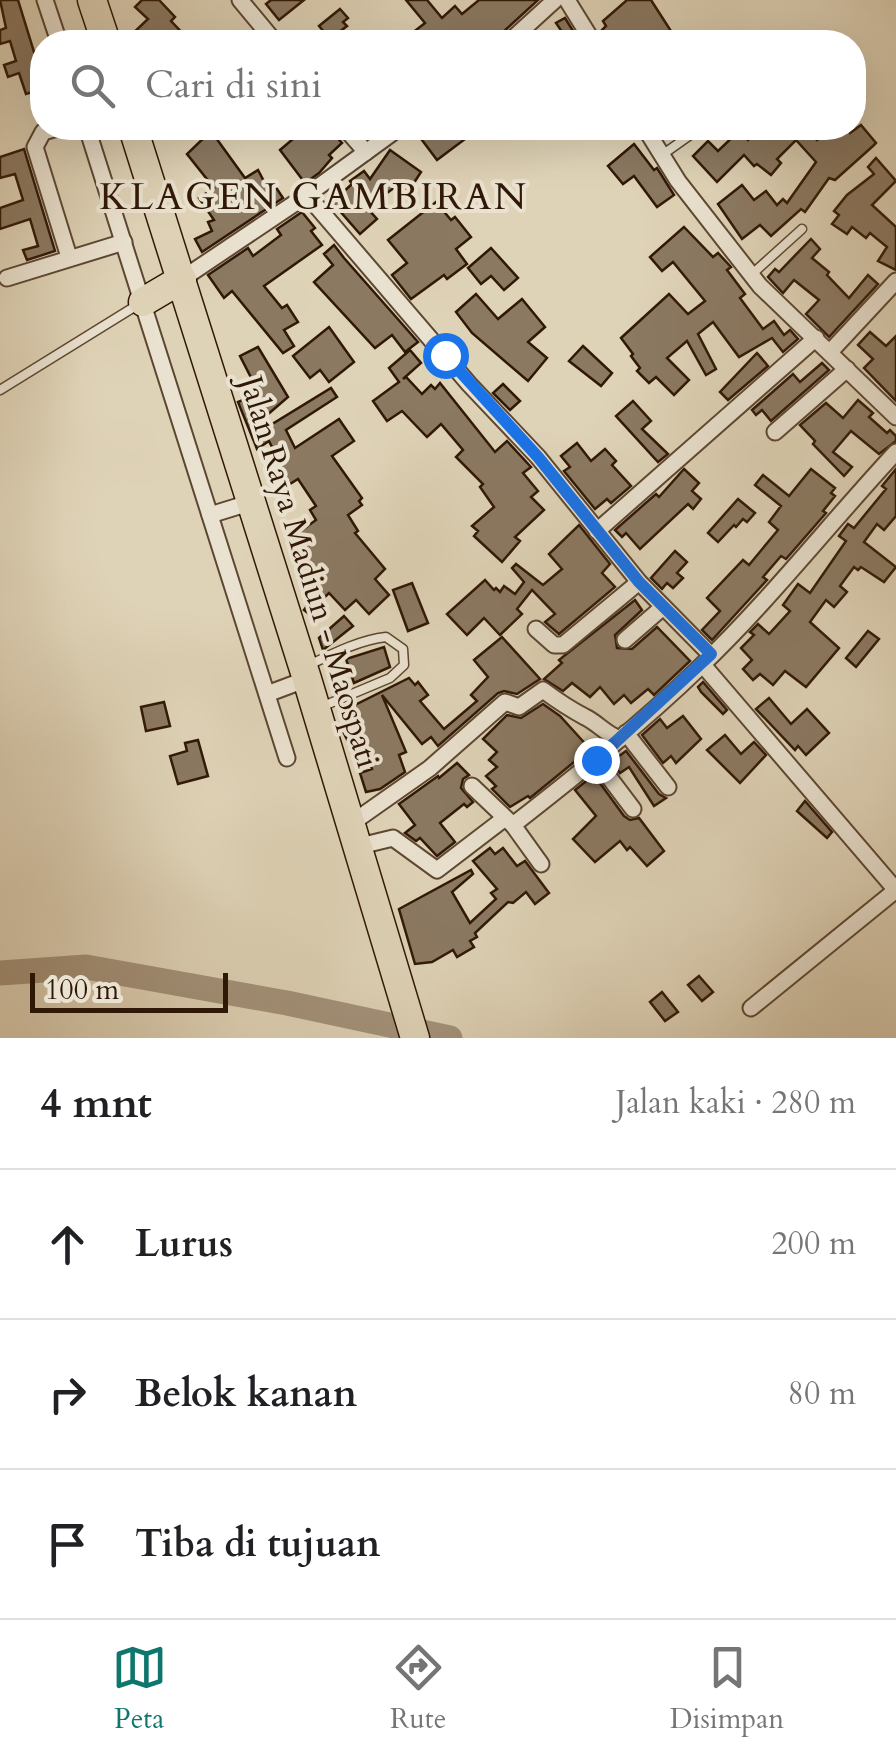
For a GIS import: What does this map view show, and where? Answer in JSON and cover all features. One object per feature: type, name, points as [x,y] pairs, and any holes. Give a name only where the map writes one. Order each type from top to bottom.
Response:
[{"type":"highway","points":[[92,0],[102,30]]},
{"type":"highway","name":"Jalan Raya Madiun - Maospati","points":[[137,140],[316,708],[415,1038]]},
{"type":"highway","points":[[143,302],[182,279]]},
{"type":"street","points":[[45,0],[55,30]]},
{"type":"street","points":[[240,0],[265,30]]},
{"type":"street","points":[[521,30],[555,0]]},
{"type":"street","points":[[567,0],[586,30]]},
{"type":"street","points":[[38,140],[34,147],[69,257]]},
{"type":"street","points":[[92,140],[287,758]]},
{"type":"street","points":[[356,140],[366,152]]},
{"type":"street","points":[[182,279],[307,196],[382,140]]},
{"type":"street","points":[[652,140],[688,195],[751,275],[896,418]]},
{"type":"street","points":[[307,196],[469,384],[538,457],[896,890],[751,1008]]},
{"type":"street","points":[[7,278],[124,242]]},
{"type":"street","points":[[830,352],[893,290]]},
{"type":"street","points":[[597,531],[816,338]]},
{"type":"street","points":[[776,432],[847,369]]},
{"type":"street","points":[[353,836],[393,838],[438,870],[509,822],[596,760],[707,660],[896,452]]},
{"type":"street","points":[[210,515],[252,502]]},
{"type":"street","points":[[536,630],[554,645],[562,644],[639,582]]},
{"type":"street","points":[[625,640],[662,607]]},
{"type":"street","points":[[267,694],[305,674]]},
{"type":"street","points":[[353,836],[505,702],[519,707],[543,690],[572,713],[590,719],[600,729],[623,736],[668,787]]},
{"type":"street","points":[[596,760],[633,808]]},
{"type":"street","points":[[472,786],[509,822],[541,864]]},
{"type":"lane","points":[[662,156],[684,140]]},
{"type":"lane","points":[[751,275],[802,229]]},
{"type":"lane","points":[[0,390],[143,302]]},
{"type":"lane","points":[[305,674],[339,650],[378,638],[386,637],[403,649],[404,665],[390,678],[316,708]]},
{"type":"building","points":[[0,0],[18,0],[30,39],[30,93],[26,94],[19,73],[8,77],[4,65],[16,61],[10,41],[0,44],[0,30],[6,28]]},
{"type":"building","points":[[142,0],[159,0],[175,17],[171,21],[180,30],[136,30],[148,19],[135,7]]},
{"type":"building","points":[[271,0],[304,0],[279,20],[266,4]]},
{"type":"building","points":[[406,0],[427,0],[442,18],[455,6],[462,14],[479,0],[538,0],[505,30],[416,30],[425,23]]},
{"type":"building","points":[[627,0],[651,0],[670,30],[602,30],[606,26],[603,21]]},
{"type":"building","points":[[340,9],[348,18],[342,30],[322,30],[319,26]]},
{"type":"building","points":[[565,18],[572,30],[561,30],[556,23]]},
{"type":"building","points":[[866,131],[876,143],[835,180],[829,178],[805,212],[801,209],[771,236],[760,225],[742,239],[718,204],[742,185],[754,200],[766,191],[777,205],[783,199],[787,203],[816,162],[796,140],[866,140]]},
{"type":"building","points":[[202,140],[218,140],[245,178],[258,170],[267,187],[273,183],[283,198],[202,252],[195,239],[212,231],[208,222],[214,220],[199,198],[214,188],[187,154]]},
{"type":"building","points":[[292,140],[342,143],[329,155],[332,158],[319,173],[305,183],[280,150]]},
{"type":"building","points":[[422,140],[464,140],[437,160]]},
{"type":"building","points":[[730,140],[796,140],[777,159],[781,163],[771,175],[744,155],[717,182],[693,156],[708,141],[718,151]]},
{"type":"building","points":[[634,144],[654,170],[657,168],[674,195],[657,207],[634,176],[623,184],[608,166]]},
{"type":"building","points":[[24,149],[55,251],[27,260],[23,250],[38,246],[30,219],[0,229],[0,208],[23,200],[15,174],[0,178],[0,157]]},
{"type":"building","points":[[390,150],[421,172],[406,195],[395,187],[367,208],[377,219],[360,234],[332,202],[364,171],[370,179]]},
{"type":"building","points":[[876,158],[896,181],[872,205],[896,227],[896,270],[878,261],[887,247],[870,233],[866,238],[852,227],[847,234],[832,224],[839,215],[834,211],[847,195],[874,174],[868,167]]},
{"type":"building","points":[[436,202],[471,237],[456,249],[467,264],[411,299],[392,275],[407,263],[388,240]]},
{"type":"building","points":[[302,212],[322,245],[264,286],[282,308],[287,305],[298,322],[284,330],[294,346],[283,353],[232,291],[224,298],[208,275],[248,248],[253,256],[281,235],[277,229]]},
{"type":"building","points":[[684,227],[713,257],[718,253],[731,267],[727,270],[745,294],[740,298],[763,329],[774,321],[784,335],[790,330],[798,339],[783,352],[772,338],[739,357],[713,322],[698,334],[716,369],[706,375],[687,341],[667,358],[689,380],[674,395],[656,377],[649,383],[637,371],[640,368],[621,338],[669,294],[688,314],[705,301],[673,262],[662,271],[650,257]]},
{"type":"building","points":[[811,239],[820,249],[812,258],[849,298],[868,275],[878,284],[829,337],[806,314],[819,300],[794,280],[783,293],[768,277],[775,269],[779,272]]},
{"type":"building","points":[[334,245],[418,342],[405,352],[392,335],[375,348],[314,282],[333,265],[324,254]]},
{"type":"building","points":[[491,248],[518,278],[504,290],[491,276],[481,284],[468,268]]},
{"type":"building","points":[[476,294],[498,319],[522,299],[545,327],[528,342],[547,358],[528,381],[472,333],[456,312]]},
{"type":"building","points":[[329,327],[354,362],[329,382],[320,370],[310,378],[293,356]]},
{"type":"building","points":[[870,332],[886,346],[896,336],[896,401],[864,368],[873,359],[858,345]]},
{"type":"building","points":[[583,346],[612,373],[601,386],[569,361]]},
{"type":"building","points":[[258,347],[288,397],[259,422],[264,429],[331,388],[337,397],[286,430],[295,448],[339,419],[354,441],[332,456],[362,498],[362,505],[348,515],[358,531],[355,533],[385,569],[375,579],[389,595],[369,614],[356,600],[345,610],[329,593],[308,613],[304,610],[320,588],[298,570],[290,539],[316,520],[310,510],[316,506],[298,479],[290,484],[269,441],[257,449],[238,402],[245,403],[244,400],[259,393],[240,356]]},
{"type":"building","points":[[410,350],[421,363],[403,379],[406,377],[422,394],[440,383],[495,452],[507,441],[531,467],[523,473],[538,491],[531,497],[544,510],[515,537],[520,541],[502,562],[474,536],[478,531],[472,526],[494,507],[480,487],[483,484],[456,457],[463,450],[441,424],[427,437],[402,411],[387,421],[373,401],[399,382],[389,368]]},
{"type":"building","points":[[757,353],[768,366],[728,400],[720,392]]},
{"type":"building","points":[[822,363],[829,370],[771,421],[762,410],[756,415],[752,410],[793,374],[800,382]]},
{"type":"building","points":[[503,384],[520,401],[510,410],[493,393]]},
{"type":"building","points":[[858,400],[873,413],[869,417],[887,433],[890,430],[896,441],[879,454],[851,431],[833,452],[852,467],[844,476],[800,425],[826,403],[843,418]]},
{"type":"building","points":[[633,401],[651,421],[642,429],[668,454],[658,462],[616,416]]},
{"type":"building","points":[[577,443],[591,461],[605,449],[616,461],[612,465],[631,486],[611,503],[607,499],[595,509],[564,471],[570,467],[561,456]]},
{"type":"building","points":[[684,469],[699,483],[692,491],[701,499],[693,509],[688,504],[640,549],[626,533],[622,537],[615,530],[656,494],[659,497]]},
{"type":"building","points":[[811,469],[835,488],[831,493],[835,496],[823,511],[826,513],[786,559],[781,556],[763,577],[767,580],[712,640],[702,630],[720,611],[707,598],[743,560],[749,565],[778,530],[769,522],[781,506],[755,485],[763,475],[789,496]]},
{"type":"building","points":[[896,469],[896,516],[884,530],[877,524],[864,542],[896,567],[884,582],[861,567],[854,567],[840,586],[847,592],[834,607],[826,600],[810,622],[839,648],[806,687],[785,671],[773,685],[760,674],[753,680],[743,669],[752,660],[741,648],[754,635],[750,632],[758,624],[769,634],[790,611],[783,605],[798,584],[810,593],[846,541],[839,536],[848,524],[854,528],[886,489],[882,486]]},
{"type":"building","points":[[738,499],[755,513],[747,522],[743,519],[734,525],[718,542],[708,533]]},
{"type":"building","points":[[579,525],[610,564],[602,573],[615,587],[559,634],[545,622],[555,614],[532,590],[517,609],[522,614],[500,635],[484,618],[467,635],[447,614],[485,580],[494,590],[500,592],[504,586],[515,594],[524,582],[512,568],[516,564],[543,585],[562,569],[549,554]]},
{"type":"building","points":[[675,551],[687,562],[677,573],[683,578],[673,588],[667,583],[662,589],[651,578]]},
{"type":"building","points":[[412,583],[428,623],[408,631],[393,590]]},
{"type":"building","points":[[635,600],[642,610],[615,635],[617,648],[632,649],[657,627],[690,661],[654,695],[648,689],[631,703],[624,695],[614,704],[600,687],[590,697],[572,683],[563,691],[544,679],[562,663],[559,660]]},
{"type":"building","points":[[344,616],[353,626],[323,650],[319,638]]},
{"type":"building","points":[[868,631],[879,639],[856,667],[846,658]]},
{"type":"building","points":[[502,637],[540,679],[517,694],[498,693],[438,746],[431,737],[422,744],[382,695],[406,752],[399,755],[405,772],[380,789],[366,792],[360,773],[372,769],[362,744],[351,748],[340,725],[347,722],[341,712],[409,678],[415,685],[418,682],[428,695],[420,701],[444,729],[477,701],[471,695],[488,677],[474,660]]},
{"type":"building","points":[[384,647],[390,667],[354,683],[346,659]]},
{"type":"building","points":[[703,682],[727,710],[723,714],[701,692],[698,687]]},
{"type":"building","points":[[769,698],[791,724],[807,709],[829,733],[806,755],[798,746],[795,750],[756,709]]},
{"type":"building","points":[[164,702],[170,726],[146,731],[141,707]]},
{"type":"building","points":[[543,704],[560,716],[590,749],[530,798],[510,807],[492,789],[496,786],[486,776],[497,767],[489,760],[497,752],[483,739],[507,715],[521,718]]},
{"type":"building","points":[[683,716],[701,739],[676,763],[671,756],[663,763],[642,735],[660,719],[667,728]]},
{"type":"building","points":[[725,735],[741,754],[754,742],[766,755],[740,783],[707,750]]},
{"type":"building","points":[[198,740],[208,776],[178,784],[170,756],[187,751],[185,743]]},
{"type":"building","points":[[626,751],[666,798],[654,806],[629,767],[620,773],[611,762]]},
{"type":"building","points":[[457,763],[469,775],[463,779],[461,788],[473,802],[467,807],[464,804],[440,823],[455,842],[437,856],[420,838],[416,841],[405,833],[415,825],[399,804]]},
{"type":"building","points":[[594,775],[624,816],[630,820],[639,818],[664,851],[647,866],[620,841],[595,862],[573,839],[596,816],[575,790]]},
{"type":"building","points":[[805,801],[832,832],[827,838],[797,811]]},
{"type":"building","points":[[490,848],[495,854],[503,848],[517,866],[525,861],[549,893],[535,904],[526,892],[513,903],[508,902],[475,933],[477,937],[470,941],[474,947],[457,957],[453,950],[432,962],[415,964],[399,909],[471,870],[473,874],[452,892],[470,923],[496,899],[491,893],[497,889],[473,861]]},
{"type":"building","points":[[699,976],[713,992],[702,1001],[688,985]]},
{"type":"building","points":[[662,992],[678,1012],[665,1021],[650,1002]]},
{"type":"waterway","points":[[0,973],[86,967],[287,1003],[450,1038]]},
{"type":"district","name":"KLAGEN GAMBIRAN","points":[[314,197]]},
{"type":"route","points":[[445,355],[538,457],[639,582],[711,654],[596,760]]}]
